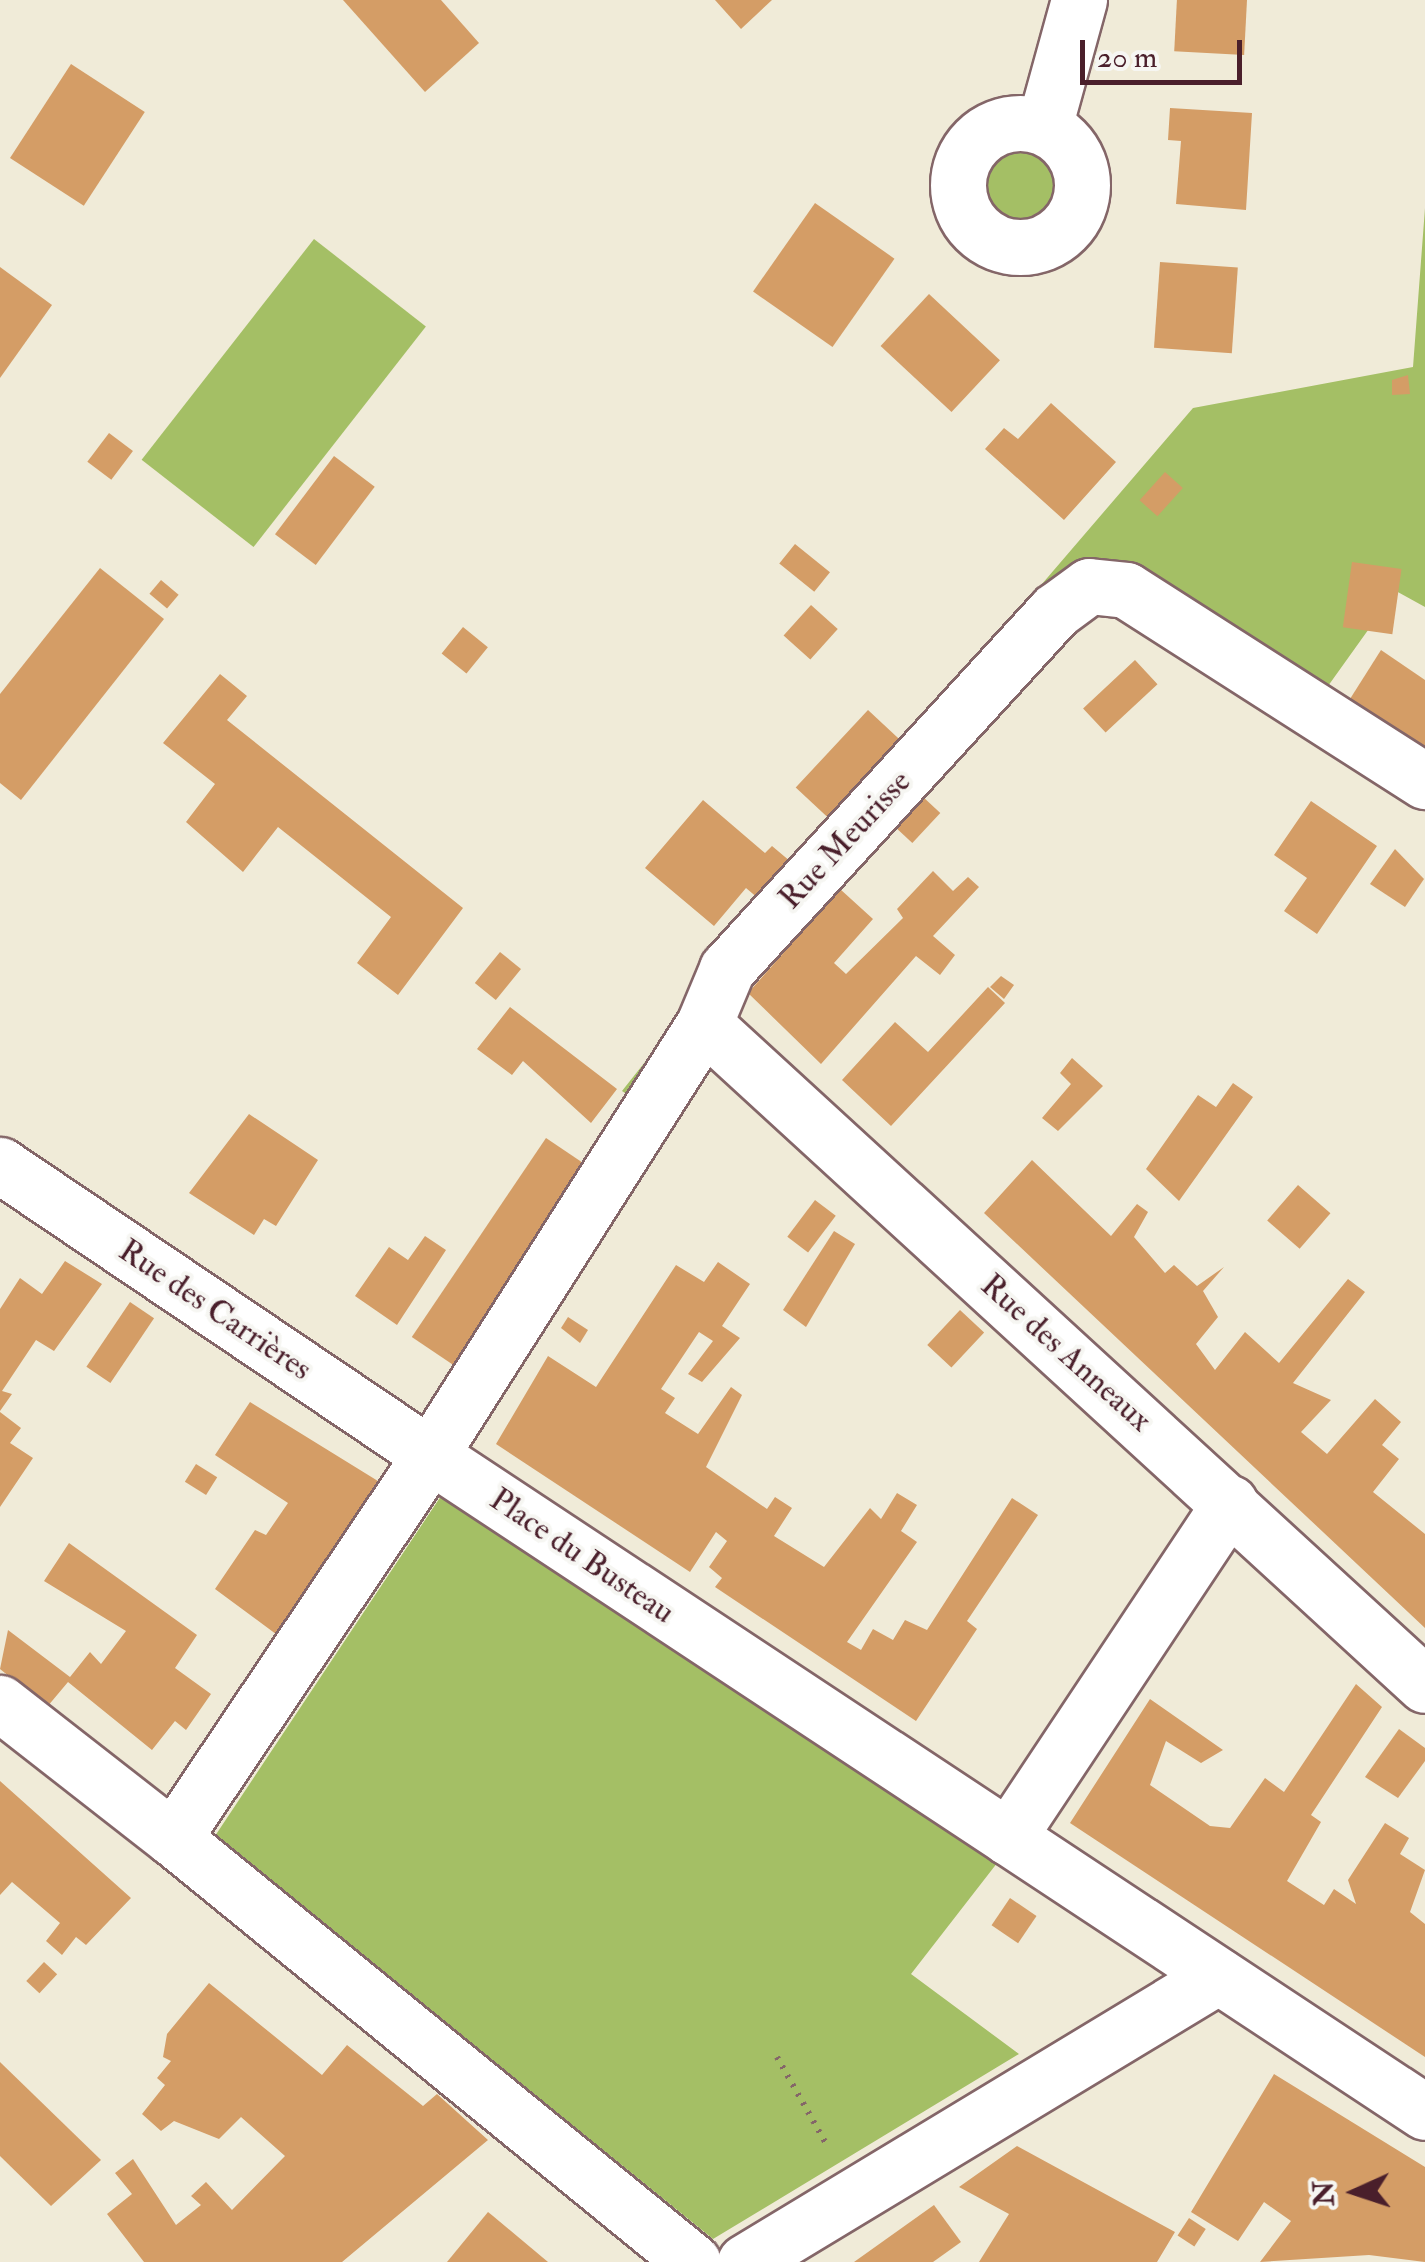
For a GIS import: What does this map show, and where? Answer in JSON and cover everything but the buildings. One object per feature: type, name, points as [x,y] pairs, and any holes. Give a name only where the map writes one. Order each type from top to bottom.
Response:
[{"type":"street","points":[[1044,127],[1079,0]]},
{"type":"street","name":"Rue Meurisse","points":[[430,1455],[704,1024],[727,969],[1056,611],[1089,586],[1126,590],[1425,781]]},
{"type":"street","name":"Rue des Anneaux","points":[[704,1024],[1425,1685]]},
{"type":"street","name":"Rue des Carrières","points":[[0,1166],[430,1455]]},
{"type":"street","points":[[173,1838],[430,1455]]},
{"type":"street","name":"Place du Busteau","points":[[430,1455],[1425,2112]]},
{"type":"street","points":[[1008,1837],[1230,1503]]},
{"type":"street","points":[[0,1703],[173,1838],[693,2262]]},
{"type":"street","points":[[745,2262],[1218,1976]]},
{"type":"path","points":[[778,2057],[853,2196]]},
{"type":"green space","points":[[1020,139],[1037,143],[1052,153],[1062,168],[1066,185],[1062,202],[1052,217],[1037,227],[1020,231],[1003,227],[988,217],[978,202],[974,185],[978,168],[988,153],[1003,143]]},
{"type":"green space","points":[[1425,208],[1425,607],[1396,591],[1313,707],[1089,586],[727,969],[649,1109],[622,1091],[805,860],[1193,408],[1413,367]]},
{"type":"green space","points":[[314,239],[426,326],[254,547],[142,460]]},
{"type":"green space","points":[[443,1493],[1001,1858],[911,1974],[1019,2054],[713,2239],[215,1836]]}]
